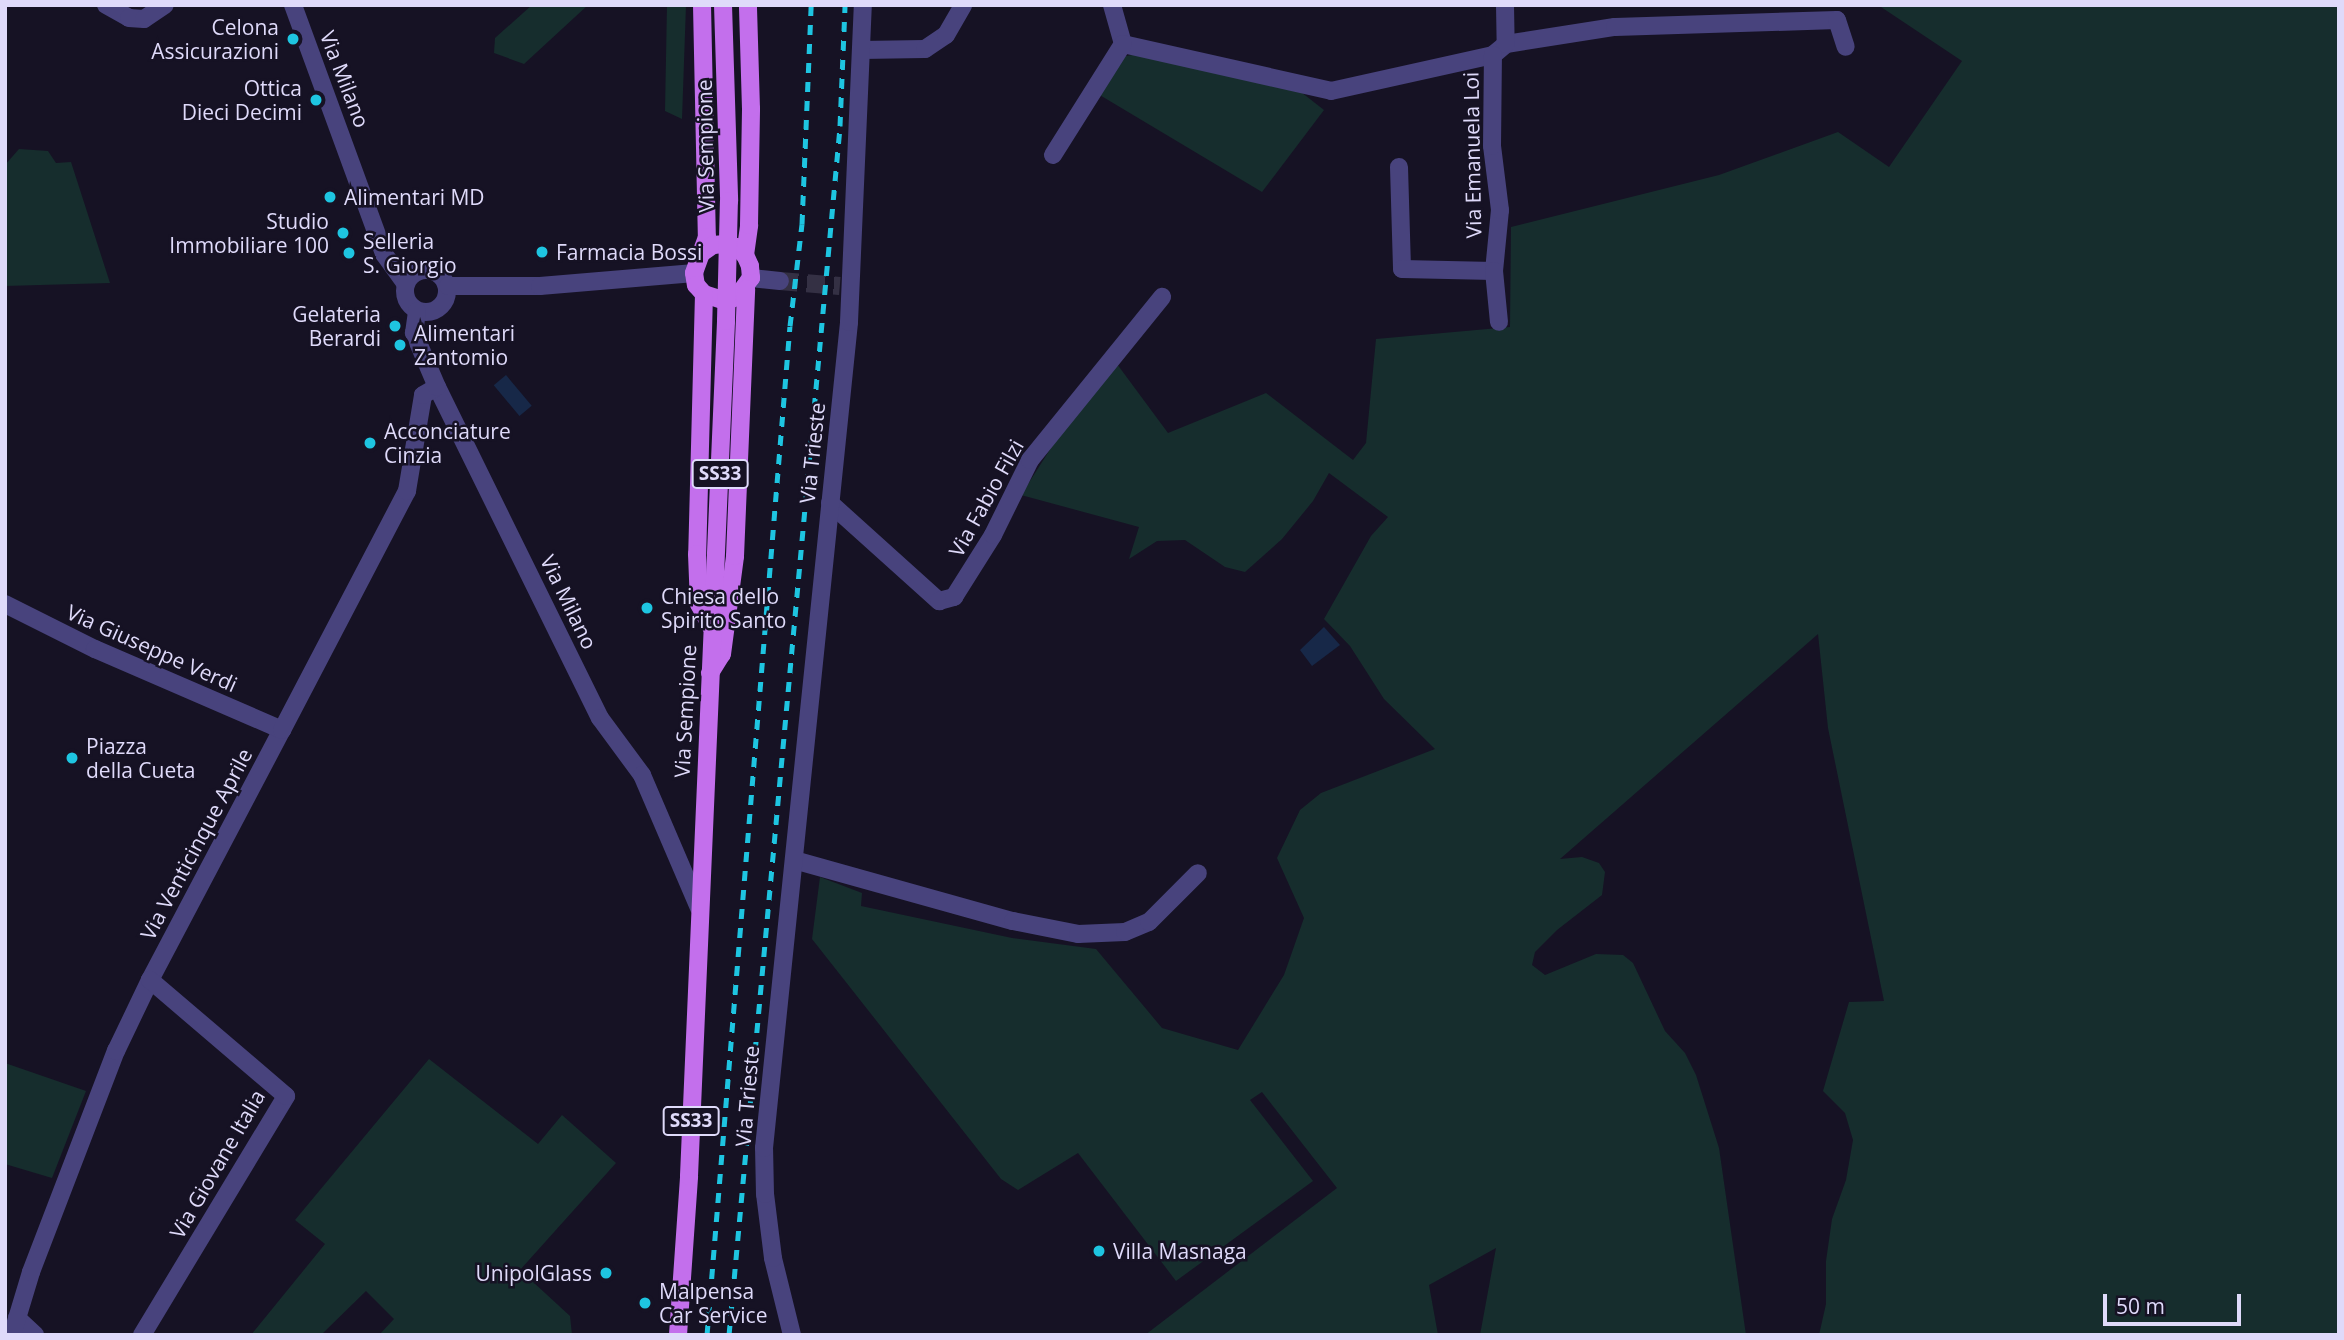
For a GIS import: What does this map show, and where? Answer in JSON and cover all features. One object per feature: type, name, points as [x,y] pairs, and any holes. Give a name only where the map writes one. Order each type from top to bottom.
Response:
[{"type":"main road","points":[[702,5],[707,237],[696,261],[694,273],[696,285],[704,295],[726,301],[748,284]]},
{"type":"main road","name":"Via Sempione","points":[[678,1335],[689,1176],[726,321],[729,201],[723,5]]},
{"type":"main road","points":[[745,255],[749,225],[751,109],[748,5]]},
{"type":"main road","points":[[702,252],[725,244],[736,247],[745,255],[750,266],[735,556],[722,654],[709,675]]},
{"type":"main road","points":[[704,295],[697,554],[699,604],[712,627]]},
{"type":"street","points":[[106,5],[129,18],[144,19],[165,5]]},
{"type":"street","name":"Via Milano","points":[[293,5],[384,254],[406,284]]},
{"type":"street","name":"Via Trieste","points":[[792,1335],[773,1258],[765,1194],[764,1147],[830,503],[863,5]]},
{"type":"street","points":[[861,50],[925,49],[946,35],[963,5]]},
{"type":"street","points":[[1053,155],[1123,44],[1112,5]]},
{"type":"street","name":"Via Emanuela Loi","points":[[1499,322],[1494,271],[1500,209],[1492,146],[1505,5]]},
{"type":"street","points":[[1123,44],[1331,91],[1499,50],[1615,27],[1837,20],[1846,47]]},
{"type":"street","points":[[1399,167],[1402,269],[1494,271]]},
{"type":"street","points":[[422,270],[433,270],[442,276],[447,286],[447,298],[440,308],[429,312],[417,311],[409,304],[405,294],[406,284],[412,274],[422,270]]},
{"type":"street","points":[[447,286],[540,286],[694,273]]},
{"type":"street","points":[[748,284],[780,281]]},
{"type":"street","name":"Via Fabio Filzi","points":[[830,503],[939,601],[954,597],[993,535],[1030,460],[1162,297]]},
{"type":"street","name":"Via Milano","points":[[417,311],[414,333],[437,387],[600,718],[642,775],[699,908]]},
{"type":"street","name":"Via Venticinque Aprile","points":[[15,1326],[67,1174],[116,1051],[150,980],[401,505],[412,475],[423,395],[437,387]]},
{"type":"street","name":"Via Giuseppe Verdi","points":[[5,604],[95,649],[282,730]]},
{"type":"street","points":[[794,860],[1013,921],[1078,934],[1125,932],[1149,922],[1198,873]]},
{"type":"street","name":"Via Giovane Italia","points":[[142,1335],[285,1096],[150,980]]},
{"type":"street","points":[[15,1326],[35,1335]]},
{"type":"green space","points":[[532,5],[588,5],[524,64],[494,53],[495,38]]},
{"type":"green space","points":[[667,5],[686,5],[682,119],[665,111]]},
{"type":"green space","points":[[1878,5],[2339,5],[2339,1335],[1819,1335],[1826,1304],[1826,1261],[1832,1219],[1846,1180],[1853,1140],[1845,1113],[1823,1091],[1849,1002],[1884,1001],[1828,728],[1818,634],[1560,859],[1582,857],[1599,863],[1605,872],[1602,895],[1557,930],[1535,952],[1532,965],[1545,975],[1596,954],[1623,955],[1633,963],[1665,1031],[1685,1053],[1696,1075],[1719,1148],[1746,1335],[1480,1335],[1496,1248],[1429,1285],[1438,1335],[1145,1335],[1337,1188],[1262,1092],[1250,1100],[1313,1181],[1176,1281],[1078,1153],[1018,1190],[1001,1179],[812,939],[820,877],[862,893],[861,906],[1012,938],[1096,949],[1162,1028],[1238,1050],[1284,975],[1304,918],[1277,858],[1300,810],[1321,793],[1435,749],[1384,699],[1350,646],[1324,619],[1371,536],[1388,517],[1329,473],[1313,501],[1282,539],[1245,572],[1225,567],[1185,540],[1157,541],[1129,559],[1139,527],[1021,495],[1060,434],[1117,364],[1168,433],[1266,393],[1353,460],[1366,443],[1376,339],[1510,327],[1511,227],[1719,175],[1838,132],[1889,167],[1962,61]]},
{"type":"green space","points":[[1139,54],[1301,92],[1324,110],[1262,192],[1098,94],[1115,67],[1126,56]]},
{"type":"green space","points":[[19,149],[48,151],[56,163],[71,162],[110,283],[5,286],[5,165]]},
{"type":"green space","points":[[429,1059],[538,1144],[562,1115],[616,1163],[520,1270],[570,1316],[572,1335],[379,1335],[394,1319],[366,1291],[321,1335],[251,1335],[325,1244],[295,1220]]},
{"type":"green space","points":[[5,1063],[86,1091],[52,1178],[5,1164]]},
{"type":"water","points":[[506,375],[532,406],[519,416],[494,385]]},
{"type":"water","points":[[1324,627],[1340,645],[1312,666],[1300,650]]},
{"type":"tunnel","points":[[780,281],[840,286]]},
{"type":"railway","points":[[707,1335],[790,326],[802,224],[811,5]]},
{"type":"railway","points":[[729,1335],[840,126],[845,5]]},
{"type":"place","name":"Celona Assicurazioni","points":[[293,39]]},
{"type":"place","name":"Ottica Dieci Decimi","points":[[316,100]]},
{"type":"place","name":"Alimentari MD","points":[[330,197]]},
{"type":"place","name":"Studio Immobiliare 100","points":[[343,233]]},
{"type":"place","name":"Farmacia Bossi","points":[[542,252]]},
{"type":"place","name":"Selleria S. Giorgio","points":[[349,253]]},
{"type":"place","name":"Gelateria Berardi","points":[[395,326]]},
{"type":"place","name":"Alimentari Zantomio","points":[[400,345]]},
{"type":"place","name":"Acconciature Cinzia","points":[[370,443]]},
{"type":"place","name":"Chiesa dello Spirito Santo","points":[[647,608]]},
{"type":"place","name":"Piazza della Cueta","points":[[72,758]]},
{"type":"place","name":"Villa Masnaga","points":[[1099,1251]]},
{"type":"place","name":"UnipolGlass","points":[[606,1273]]},
{"type":"place","name":"Malpensa Car Service","points":[[645,1303]]}]
